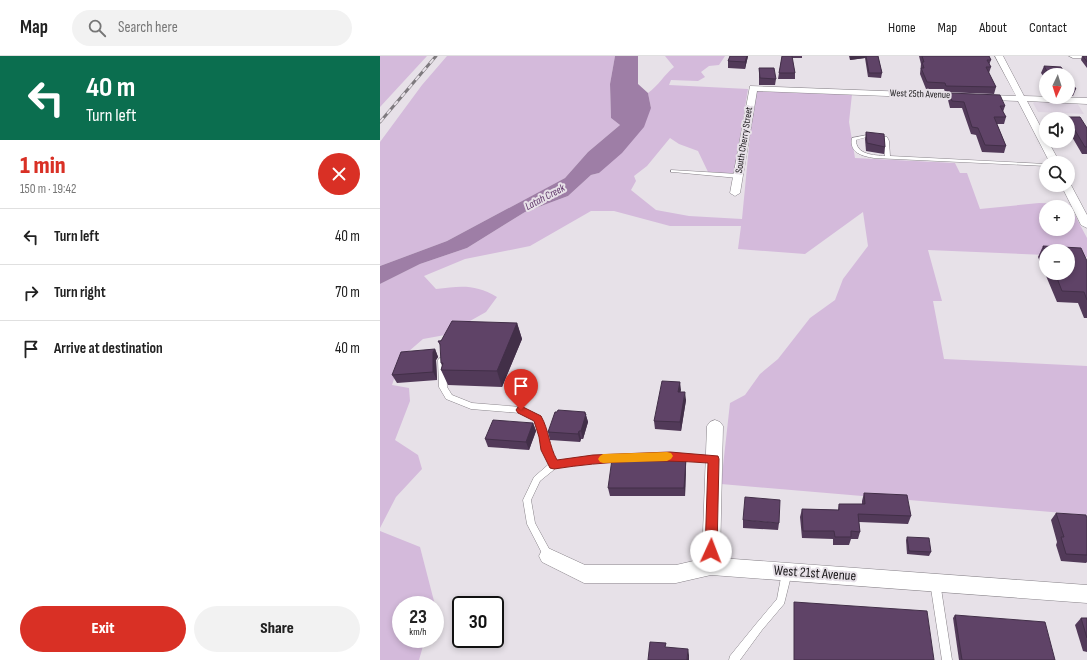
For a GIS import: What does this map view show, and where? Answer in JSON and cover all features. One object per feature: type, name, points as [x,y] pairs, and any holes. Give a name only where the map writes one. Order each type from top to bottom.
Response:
[{"type":"street","points":[[999,56],[1050,156]]},
{"type":"street","points":[[1073,56],[1087,56]]},
{"type":"street","name":"West 25th Avenue","points":[[753,88],[1087,101]]},
{"type":"street","name":"South Cherry Street","points":[[735,193],[753,88]]},
{"type":"street","points":[[1070,192],[1087,225]]},
{"type":"street","points":[[711,566],[715,426]]},
{"type":"street","name":"West 21st Avenue","points":[[548,556],[584,574],[676,574],[711,566],[1087,594]]},
{"type":"lane","points":[[888,158],[887,141],[885,138],[867,136],[854,139],[855,147],[862,154],[888,158],[1039,165]]},
{"type":"lane","points":[[673,171],[738,176]]},
{"type":"lane","points":[[442,360],[443,387],[449,397],[471,406],[521,410],[538,418],[544,437],[546,450],[554,465]]},
{"type":"lane","points":[[548,556],[531,524],[528,500],[537,480],[554,465],[593,459],[670,456],[714,459]]},
{"type":"lane","points":[[734,660],[781,601],[788,571]]},
{"type":"lane","points":[[934,582],[947,660]]},
{"type":"shaded area","points":[[380,56],[427,56],[380,107]]},
{"type":"shaded area","points":[[447,56],[615,56],[610,84],[611,118],[620,125],[588,152],[565,178],[447,241],[380,266],[380,142],[422,85]]},
{"type":"shaded area","points":[[665,56],[725,56],[719,65],[709,66],[701,72],[705,77],[698,81],[671,80],[669,85],[748,89],[734,174],[708,172],[698,151],[679,144],[670,138],[647,166],[634,176],[636,181],[631,190],[656,210],[689,216],[742,219],[754,94],[757,91],[762,90],[852,94],[849,122],[855,158],[955,163],[960,173],[967,173],[980,209],[1039,203],[1039,236],[1075,236],[1075,215],[1087,238],[1087,257],[1075,256],[1075,244],[1039,244],[1039,255],[928,250],[942,301],[933,301],[944,359],[1087,366],[1087,515],[721,484],[730,403],[745,395],[760,374],[778,359],[810,318],[835,300],[843,279],[868,246],[863,212],[805,254],[738,249],[741,226],[670,226],[614,211],[591,211],[530,246],[465,259],[424,276],[436,289],[468,287],[482,290],[497,297],[486,312],[445,335],[423,339],[401,358],[392,385],[409,388],[410,401],[395,440],[418,455],[422,469],[396,497],[380,528],[380,284],[420,264],[467,248],[525,212],[568,196],[591,175],[599,173],[651,108],[648,93],[674,67]]},
{"type":"shaded area","points":[[1036,101],[1039,101],[1039,104],[1077,103],[1084,114],[1075,114],[1075,112],[1038,112],[1033,103]]},
{"type":"shaded area","points":[[380,531],[420,547],[433,596],[392,596],[392,648],[422,648],[419,660],[380,660]]},
{"type":"water","name":"Latah Creek","points":[[615,56],[638,56],[638,84],[648,93],[651,108],[644,127],[622,153],[599,173],[591,175],[568,196],[525,212],[467,248],[420,264],[380,284],[380,266],[447,241],[565,178],[588,152],[620,125],[611,118],[610,84]]},
{"type":"building","points":[[730,56],[747,56],[745,62],[728,61]]},
{"type":"building","points":[[782,56],[792,56],[795,73],[779,73]]},
{"type":"building","points":[[866,56],[878,56],[882,73],[869,73]]},
{"type":"building","points":[[922,56],[989,56],[991,60],[987,60],[991,67],[986,67],[996,87],[946,86],[945,83],[927,82],[921,68],[924,68]]},
{"type":"building","points":[[1083,56],[1087,56],[1087,62]]},
{"type":"building","points":[[1044,66],[1062,68],[1045,68]]},
{"type":"building","points":[[759,68],[774,68],[776,79],[760,78]]},
{"type":"building","points":[[949,93],[1000,95],[1005,106],[1000,106],[1006,117],[994,117],[1006,146],[985,145],[978,128],[972,127],[964,102],[952,101]]},
{"type":"building","points":[[1075,117],[1080,117],[1087,128],[1087,147],[1085,147],[1075,130]]},
{"type":"building","points":[[866,132],[884,134],[885,147],[867,143]]},
{"type":"building","points":[[1075,248],[1081,248],[1087,261],[1087,300],[1084,292],[1062,291],[1058,280],[1075,280]]},
{"type":"building","points":[[452,321],[517,323],[497,371],[441,370],[443,363],[441,363],[440,344],[438,341],[441,341]]},
{"type":"building","points":[[435,349],[433,352],[433,372],[392,375],[401,352]]},
{"type":"building","points":[[662,381],[680,382],[678,392],[685,392],[680,422],[654,421]]},
{"type":"building","points":[[558,410],[585,412],[586,414],[581,431],[579,431],[578,434],[548,432],[555,412]]},
{"type":"building","points":[[493,420],[533,423],[526,442],[485,439]]},
{"type":"building","points":[[612,459],[686,459],[684,488],[608,488]]},
{"type":"building","points":[[864,493],[907,495],[911,516],[858,514],[860,532],[851,531],[851,537],[835,537],[834,531],[803,531],[802,509],[839,510],[839,504],[865,504]]},
{"type":"building","points":[[745,497],[780,500],[779,523],[743,520]]},
{"type":"building","points":[[1056,513],[1086,515],[1087,555],[1066,554],[1061,537],[1064,537]]},
{"type":"building","points":[[907,537],[929,538],[931,552],[909,551]]},
{"type":"building","points":[[794,602],[927,611],[934,660],[794,660]]},
{"type":"building","points":[[955,615],[1045,622],[1055,660],[962,660]]},
{"type":"building","points":[[1081,618],[1087,618],[1087,638]]},
{"type":"building","points":[[650,642],[666,643],[665,647],[688,649],[687,660],[648,660]]},
{"type":"railway","points":[[380,122],[436,56]]},
{"type":"slow traffic","points":[[603,459],[667,456]]},
{"type":"route","points":[[521,410],[538,418],[544,437],[546,450],[554,465],[593,459],[670,456],[714,459],[711,551]]}]
